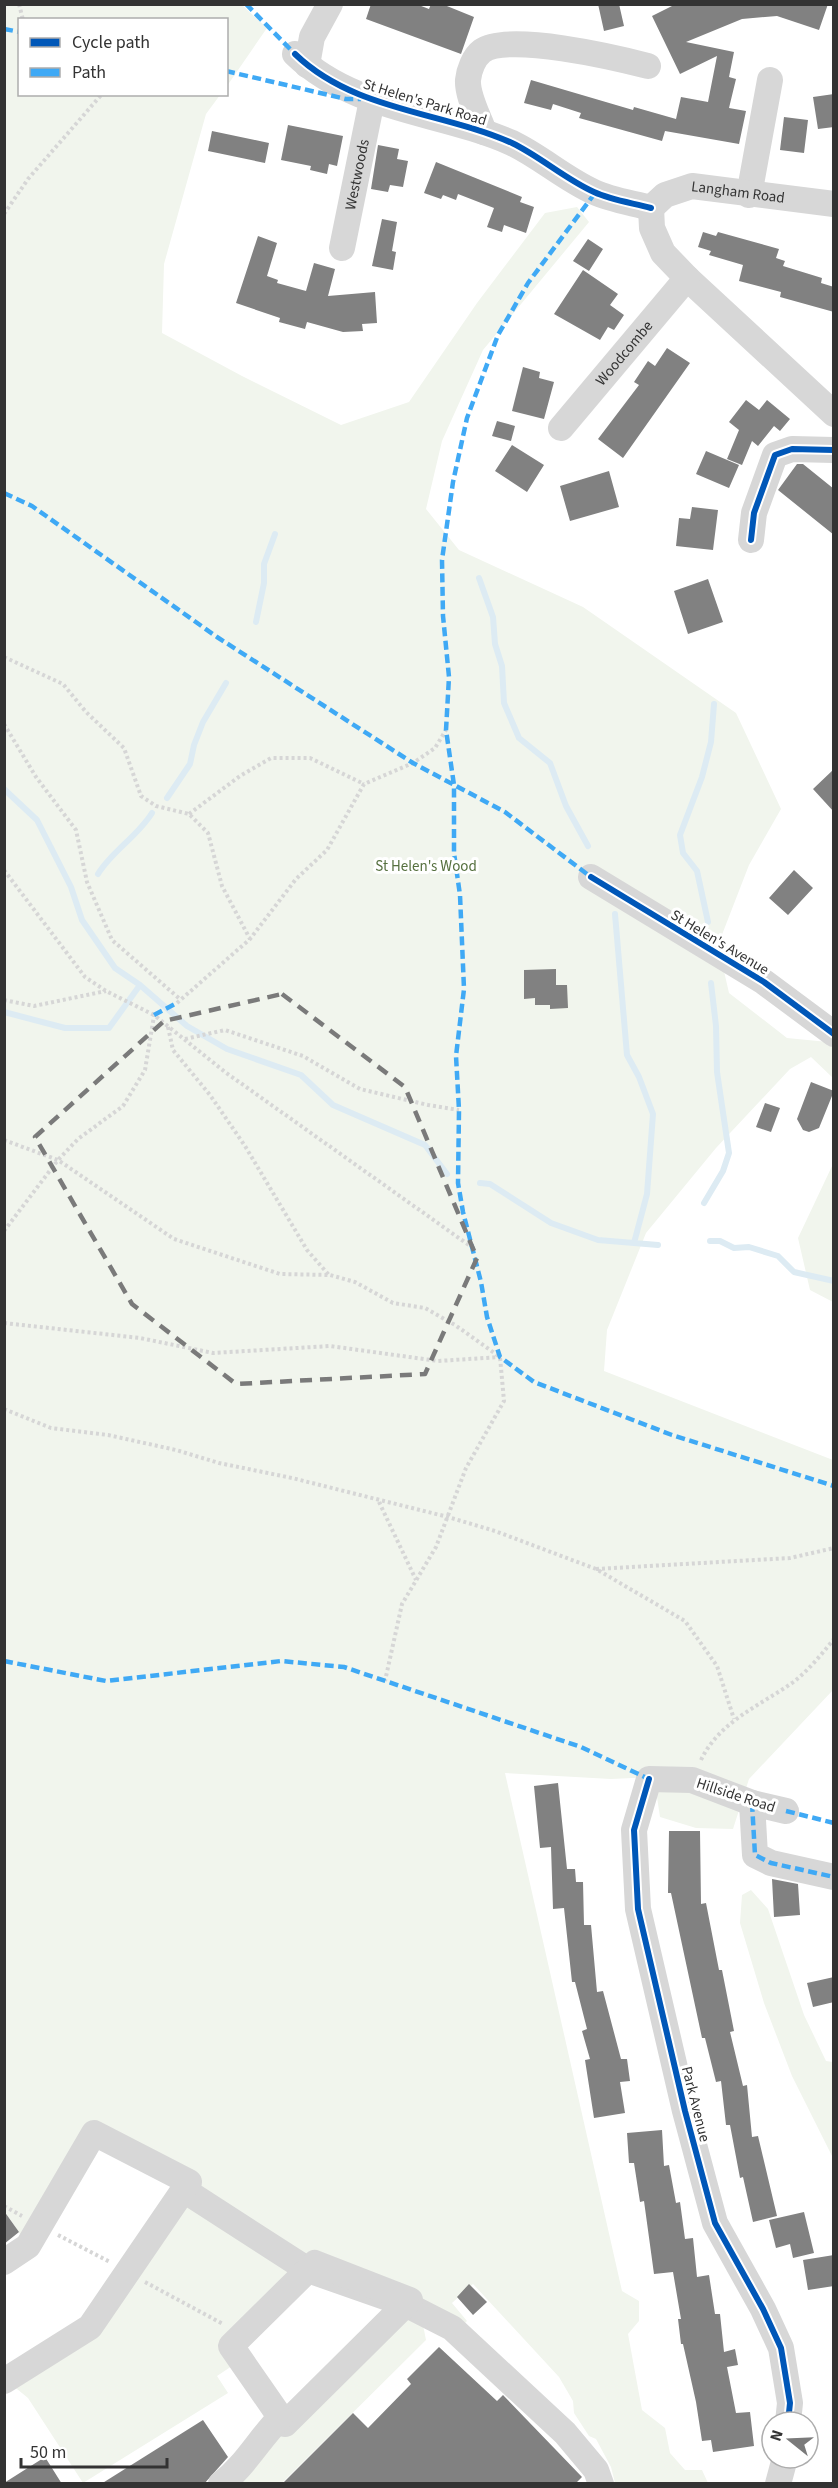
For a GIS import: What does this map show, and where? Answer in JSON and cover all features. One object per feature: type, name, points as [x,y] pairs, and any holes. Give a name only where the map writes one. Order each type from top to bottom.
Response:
[{"type":"street","name":"St Helen's Park Road","points":[[330,4],[301,59],[337,84],[372,100],[484,132],[514,144],[595,193],[651,208]]},
{"type":"street","points":[[484,132],[468,81],[472,64],[481,51],[492,46],[558,47],[648,66]]},
{"type":"street","points":[[748,195],[770,80]]},
{"type":"street","name":"Westwoods","points":[[342,248],[372,100]]},
{"type":"street","name":"Langham Road","points":[[651,208],[665,195],[692,186],[748,195],[834,204]]},
{"type":"street","points":[[651,208],[652,228],[663,253],[834,414]]},
{"type":"street","name":"Woodcombe","points":[[561,428],[687,278]]},
{"type":"street","points":[[751,540],[754,513],[775,455],[792,449],[834,450]]},
{"type":"street","name":"St Helen's Avenue","points":[[591,877],[764,982],[834,1034]]},
{"type":"street","name":"Hillside Road","points":[[649,1779],[692,1780],[752,1803],[786,1811]]},
{"type":"street","name":"Park Avenue","points":[[649,1779],[634,1830],[638,1909],[685,2111],[715,2223],[764,2309],[781,2348],[789,2410]]},
{"type":"street","points":[[752,1803],[754,1855],[771,1863],[834,1877]]},
{"type":"street","points":[[4,2262],[28,2246],[94,2133],[189,2182],[90,2327],[4,2381]]},
{"type":"street","points":[[184,2190],[308,2270]]},
{"type":"street","points":[[315,2263],[410,2301],[285,2424],[231,2346],[308,2270],[315,2263]]},
{"type":"street","points":[[405,2304],[452,2328],[565,2433],[596,2470],[601,2484]]},
{"type":"street","points":[[221,2484],[242,2464],[261,2437],[280,2418]]},
{"type":"path","points":[[4,214],[28,179],[100,96]]},
{"type":"path","points":[[4,657],[63,684],[86,712],[124,748],[141,796],[156,806],[189,814],[208,833],[222,886],[250,939]]},
{"type":"path","points":[[4,724],[36,777],[76,830],[87,882],[112,940],[179,1002],[250,939],[296,879],[327,850],[364,784],[413,763],[435,748],[446,730]]},
{"type":"path","points":[[189,814],[240,776],[271,758],[310,758],[364,784]]},
{"type":"path","points":[[4,870],[85,977],[106,991],[154,1015],[235,1079],[473,1248]]},
{"type":"path","points":[[4,1000],[34,1006],[106,991]]},
{"type":"path","points":[[4,1231],[58,1160],[78,1139],[123,1106],[145,1070],[154,1015]]},
{"type":"path","points":[[168,1026],[173,1050],[216,1103],[307,1250],[330,1275]]},
{"type":"path","points":[[184,1039],[225,1030],[303,1056],[360,1089],[428,1106],[459,1110]]},
{"type":"path","points":[[4,1140],[58,1160],[174,1239],[280,1274],[330,1275],[355,1282],[393,1303],[425,1308],[455,1324],[500,1357],[504,1401],[466,1468],[436,1547],[402,1604],[385,1681]]},
{"type":"path","points":[[4,1323],[140,1338],[213,1353],[330,1346],[438,1361],[500,1357]]},
{"type":"path","points":[[4,1409],[51,1428],[108,1435],[176,1450],[379,1502],[448,1517],[495,1531],[596,1569],[685,1621],[717,1666],[734,1719]]},
{"type":"path","points":[[379,1502],[416,1580]]},
{"type":"path","points":[[596,1569],[790,1558],[834,1548]]},
{"type":"path","points":[[692,1780],[707,1749],[734,1719],[792,1682],[816,1662],[834,1639]]},
{"type":"highlighted area","points":[[282,994],[405,1087],[477,1258],[425,1374],[236,1384],[132,1304],[35,1137],[164,1021]]},
{"type":"green space","name":"St Helen's Wood","points":[[5,5],[242,5],[267,28],[228,85],[228,18],[18,18],[18,96],[219,96],[206,114],[164,264],[162,333],[341,425],[409,402],[477,303],[545,213],[577,207],[589,222],[483,350],[442,441],[426,509],[459,550],[583,607],[736,713],[781,809],[749,865],[718,945],[729,993],[787,1038],[828,1042],[833,1048],[833,1078],[811,1057],[790,1069],[716,1148],[646,1233],[607,1330],[604,1371],[833,1460],[833,1690],[749,1779],[733,1829],[696,1828],[660,1817],[654,1777],[611,1779],[505,1773],[622,2291],[639,2301],[639,2321],[628,2334],[642,2410],[665,2428],[670,2453],[685,2470],[702,2470],[708,2483],[615,2483],[611,2467],[596,2439],[589,2436],[574,2413],[573,2401],[559,2377],[473,2284],[452,2303],[467,2321],[462,2326],[315,2263],[240,2336],[241,2360],[217,2376],[228,2393],[83,2483],[28,2398],[6,2380],[90,2327],[184,2190],[94,2133],[28,2246],[10,2219],[5,2223]]},
{"type":"green space","points":[[833,1164],[833,1302],[810,1290],[798,1238]]},
{"type":"green space","points":[[751,1890],[768,1909],[804,2015],[826,2061],[833,2062],[833,2158],[792,2076],[764,2003],[740,1923],[742,1895]]},
{"type":"green space","points":[[400,2310],[423,2325],[426,2340],[282,2483],[237,2484],[268,2443]]},
{"type":"building","points":[[371,4],[416,4],[429,9],[431,4],[442,4],[474,17],[461,54],[366,19]]},
{"type":"building","points":[[598,4],[619,4],[624,26],[604,31]]},
{"type":"building","points":[[676,4],[828,4],[819,30],[777,16],[742,19],[686,42],[734,52],[729,77],[736,79],[729,108],[746,111],[739,144],[665,131],[662,141],[579,118],[581,113],[553,104],[551,110],[524,103],[531,80],[633,110],[634,107],[676,119],[681,97],[708,102],[717,56],[680,74],[652,16]]},
{"type":"building","points":[[834,94],[834,127],[818,129],[813,97]]},
{"type":"building","points":[[784,117],[808,120],[804,153],[780,150]]},
{"type":"building","points":[[288,125],[343,136],[337,166],[329,164],[327,174],[310,170],[311,166],[281,160]]},
{"type":"building","points":[[212,131],[269,143],[265,163],[208,151]]},
{"type":"building","points":[[378,145],[399,149],[397,159],[408,161],[403,187],[390,185],[388,192],[371,189]]},
{"type":"building","points":[[436,162],[522,197],[520,202],[534,207],[526,233],[504,225],[502,232],[487,227],[494,208],[458,194],[456,200],[443,195],[441,199],[424,193]]},
{"type":"building","points":[[382,219],[397,222],[392,251],[396,252],[393,270],[372,266]]},
{"type":"building","points":[[703,232],[716,236],[718,232],[779,249],[776,258],[785,261],[783,266],[822,278],[821,283],[834,287],[834,312],[780,297],[781,292],[739,281],[743,265],[709,255],[711,251],[698,247]]},
{"type":"building","points":[[258,236],[277,243],[267,276],[278,280],[277,283],[306,291],[314,263],[335,269],[328,296],[375,292],[377,323],[362,324],[363,331],[343,332],[307,322],[305,329],[279,322],[280,318],[236,303]]},
{"type":"building","points":[[588,239],[603,249],[589,271],[573,261]]},
{"type":"building","points":[[583,270],[618,294],[610,305],[624,315],[614,330],[608,327],[600,340],[554,314]]},
{"type":"building","points":[[667,348],[690,363],[623,458],[598,439],[639,385],[634,382],[648,361],[655,366]]},
{"type":"building","points":[[523,367],[540,372],[539,378],[554,382],[544,419],[512,411]]},
{"type":"building","points":[[746,400],[759,410],[767,400],[790,419],[780,431],[774,426],[758,446],[752,441],[742,465],[727,459],[739,430],[729,422]]},
{"type":"building","points":[[497,421],[515,426],[511,441],[492,436]]},
{"type":"building","points":[[512,445],[544,465],[527,492],[495,471]]},
{"type":"building","points":[[706,451],[739,465],[729,488],[696,474]]},
{"type":"building","points":[[797,464],[803,464],[834,489],[834,535],[778,490]]},
{"type":"building","points":[[609,471],[619,507],[570,521],[560,486]]},
{"type":"building","points":[[692,507],[718,510],[713,550],[676,546],[679,518],[690,519]]},
{"type":"building","points":[[708,579],[723,622],[688,634],[674,591]]},
{"type":"building","points":[[834,769],[834,812],[813,789]]},
{"type":"building","points":[[794,870],[813,888],[788,915],[769,898]]},
{"type":"building","points":[[556,969],[556,985],[567,985],[568,1008],[550,1009],[550,1005],[535,1005],[535,998],[524,999],[524,970]]},
{"type":"building","points":[[811,1082],[834,1091],[819,1128],[809,1132],[803,1130],[797,1119]]},
{"type":"building","points":[[765,1103],[780,1108],[771,1132],[756,1127]]},
{"type":"building","points":[[558,1783],[567,1869],[575,1869],[576,1882],[583,1882],[584,1925],[591,1925],[597,1992],[603,1991],[621,2059],[627,2059],[630,2081],[620,2082],[625,2113],[594,2118],[585,2060],[590,2059],[582,2031],[587,2029],[575,1982],[572,1982],[564,1908],[553,1909],[551,1847],[540,1848],[534,1786]]},
{"type":"building","points":[[669,1831],[700,1831],[701,1904],[706,1903],[719,1970],[722,1970],[734,2031],[730,2032],[743,2086],[747,2085],[752,2137],[758,2136],[777,2216],[753,2222],[743,2177],[740,2178],[730,2125],[726,2125],[721,2081],[716,2082],[705,2038],[702,2038],[671,1893],[668,1893]]},
{"type":"building","points":[[772,1879],[798,1884],[800,1915],[774,1917]]},
{"type":"building","points":[[834,1977],[834,2002],[813,2007],[807,1983]]},
{"type":"building","points":[[662,2130],[664,2166],[669,2165],[676,2203],[680,2202],[685,2239],[693,2238],[697,2277],[709,2275],[715,2314],[720,2314],[724,2352],[735,2349],[738,2365],[727,2367],[736,2413],[750,2412],[754,2446],[713,2452],[711,2440],[702,2441],[696,2402],[683,2344],[681,2344],[678,2319],[681,2319],[673,2272],[654,2274],[644,2201],[640,2202],[634,2163],[629,2163],[627,2133]]},
{"type":"building","points":[[4,2211],[19,2232],[4,2244]]},
{"type":"building","points":[[804,2212],[814,2253],[793,2258],[790,2244],[776,2248],[769,2220]]},
{"type":"building","points":[[834,2255],[834,2286],[808,2290],[803,2260]]},
{"type":"building","points":[[469,2284],[487,2302],[473,2315],[457,2297]]},
{"type":"building","points":[[439,2347],[497,2401],[503,2395],[582,2477],[575,2484],[282,2484],[353,2413],[368,2428],[411,2384],[407,2379]]},
{"type":"building","points":[[203,2420],[228,2457],[204,2484],[101,2484]]},
{"type":"building","points":[[45,2457],[62,2484],[4,2484],[4,2483]]},
{"type":"waterway","points":[[256,622],[264,583],[264,564],[275,534]]},
{"type":"waterway","points":[[479,578],[493,617],[495,644],[502,666],[504,703],[519,738],[550,763],[566,806],[588,846]]},
{"type":"waterway","points":[[167,798],[190,764],[203,722],[226,683]]},
{"type":"waterway","points":[[708,922],[697,871],[683,853],[680,835],[702,777],[711,742],[714,704]]},
{"type":"waterway","points":[[4,789],[37,820],[71,887],[82,920],[115,968],[140,985],[187,1026],[227,1049],[301,1075],[333,1105],[425,1145],[447,1174]]},
{"type":"waterway","points":[[98,874],[152,813]]},
{"type":"waterway","points":[[615,914],[627,1055],[639,1077],[653,1114],[647,1194],[634,1243]]},
{"type":"waterway","points":[[704,1203],[723,1171],[729,1153],[717,1072],[716,1026],[711,983]]},
{"type":"waterway","points":[[4,1012],[65,1028],[109,1028],[140,985]]},
{"type":"waterway","points":[[480,1183],[490,1184],[551,1223],[598,1240],[658,1245]]},
{"type":"waterway","points":[[710,1241],[720,1241],[734,1248],[749,1247],[778,1256],[794,1272],[834,1281]]},
{"type":"marked path","points":[[246,4],[295,54]]},
{"type":"marked path","points":[[4,29],[18,32]]},
{"type":"marked path","points":[[228,71],[346,99],[361,99]]},
{"type":"marked path","points":[[595,193],[528,283],[498,335],[467,418],[453,482],[442,560],[443,616],[449,677],[446,730],[454,785],[454,853],[460,895],[464,989],[456,1056],[459,1110],[458,1183],[463,1212],[481,1282],[487,1317],[500,1357],[534,1382],[672,1435],[834,1486]]},
{"type":"marked path","points":[[4,493],[32,506],[217,637],[413,763],[505,812],[591,877]]},
{"type":"marked path","points":[[154,1015],[177,1003]]},
{"type":"marked path","points":[[4,1661],[106,1681],[281,1661],[344,1667],[581,1747],[649,1779]]},
{"type":"marked path","points":[[752,1803],[755,1855],[771,1863],[834,1877]]},
{"type":"marked path","points":[[786,1811],[834,1823]]},
{"type":"cycle path","points":[[295,54],[318,73],[371,99],[484,132],[512,143],[594,192],[651,208]]},
{"type":"cycle path","points":[[751,540],[754,513],[775,455],[792,449],[834,450]]},
{"type":"cycle path","points":[[591,877],[764,982],[834,1034]]},
{"type":"cycle path","points":[[649,1779],[634,1830],[638,1909],[685,2111],[715,2223],[763,2309],[781,2348],[789,2410]]}]
